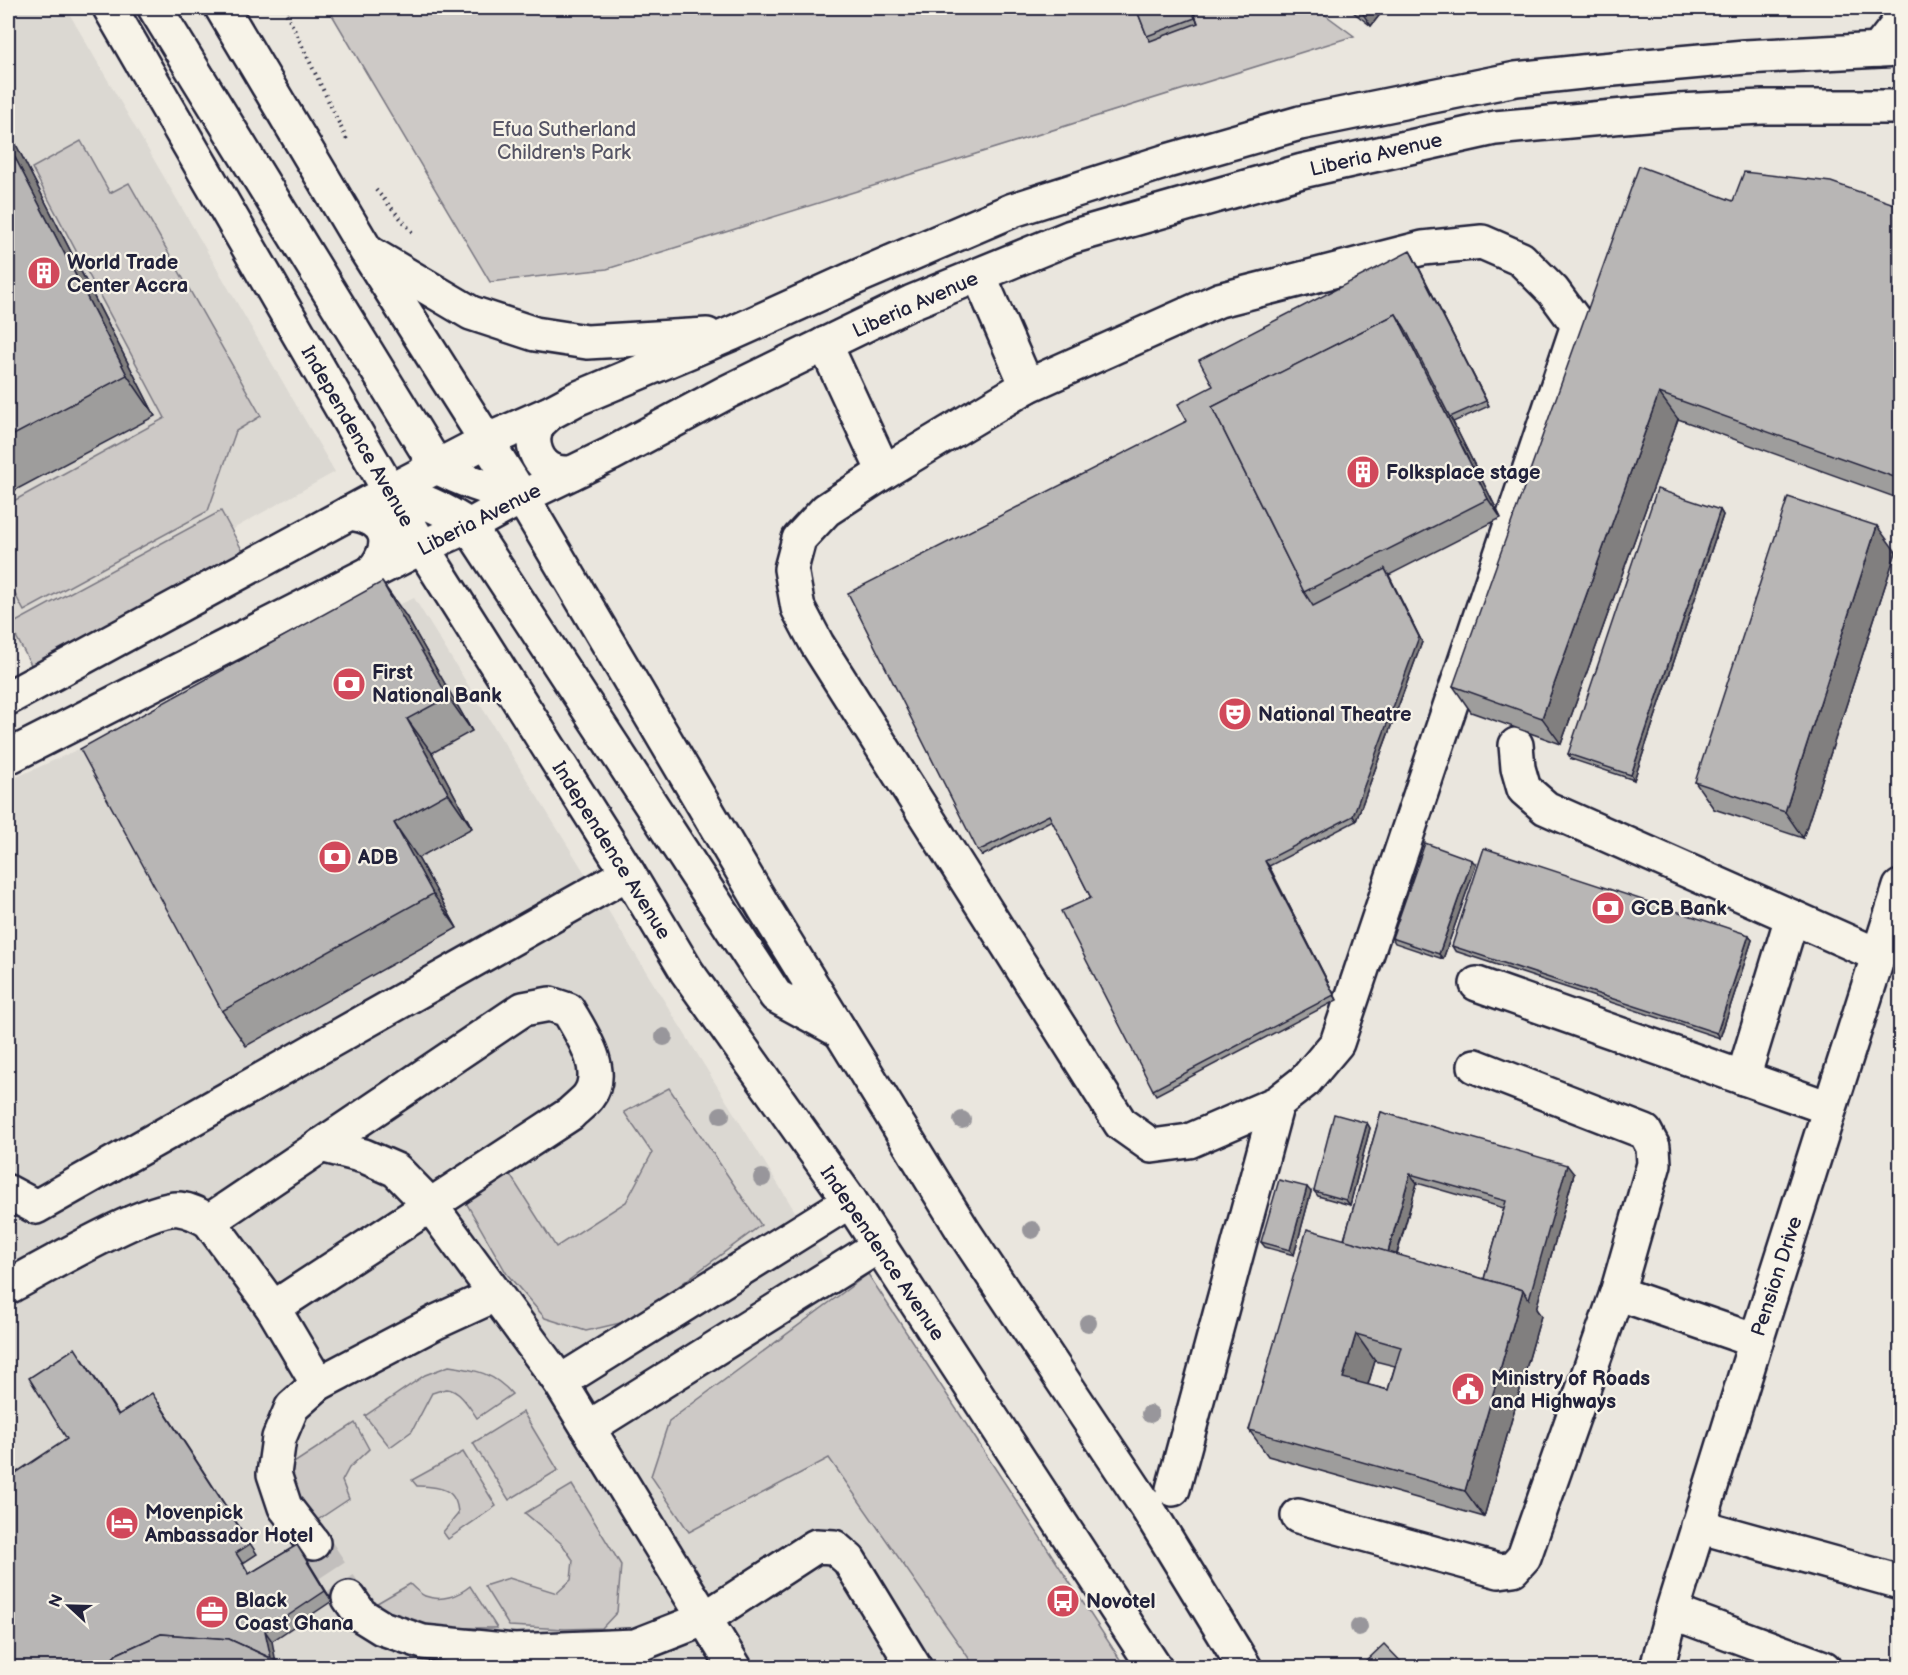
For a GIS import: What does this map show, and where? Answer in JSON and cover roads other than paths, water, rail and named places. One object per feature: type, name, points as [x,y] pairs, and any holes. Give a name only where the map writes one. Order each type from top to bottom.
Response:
[{"type":"main road","name":"Independence Avenue","points":[[110,8],[422,547],[628,873],[687,972],[880,1245],[1155,1668]]},
{"type":"main road","points":[[155,8],[437,467],[460,480],[487,490],[522,497]]},
{"type":"main road","points":[[222,8],[367,252],[522,497],[765,909],[964,1232],[1148,1509],[1245,1668]]},
{"type":"main road","points":[[8,698],[390,490],[486,441],[576,399],[1013,210],[1167,161],[1300,123],[1527,78],[1745,57],[1889,50],[1900,17]]},
{"type":"main road","name":"Liberia Avenue","points":[[8,757],[422,547],[469,526],[522,497],[612,454],[727,392],[825,344],[912,303],[1071,237],[1302,171],[1495,128],[1678,111],[1763,107],[1900,107]]},
{"type":"main road","points":[[1482,242],[1521,259],[1553,291],[1578,325],[1337,1043],[1305,1081],[1277,1103],[1189,1141],[1152,1146],[1121,1124],[817,644],[798,608],[792,569],[799,540],[826,510],[884,472],[1027,386],[1219,300],[1422,248],[1482,242]]},
{"type":"main road","points":[[367,252],[471,312],[536,334],[587,342],[733,333]]},
{"type":"main road","points":[[979,275],[1027,386]]},
{"type":"main road","points":[[825,344],[884,472]]},
{"type":"main road","points":[[548,414],[538,425],[533,438],[535,453],[544,465],[556,472],[571,473]]},
{"type":"main road","points":[[390,490],[422,499],[445,510],[469,526],[776,996],[841,1032]]},
{"type":"main road","points":[[349,513],[364,514],[377,522],[385,535],[386,550],[380,564],[369,575]]},
{"type":"main road","points":[[1516,745],[1518,768],[1524,789],[1546,808],[1878,955]]},
{"type":"main road","points":[[8,1192],[36,1207],[628,873]]},
{"type":"main road","name":"Pension Drive","points":[[1657,1668],[1698,1526],[1900,887]]},
{"type":"main road","points":[[1743,1078],[1792,917]]},
{"type":"main road","points":[[1477,984],[1830,1108]]},
{"type":"main road","points":[[208,1221],[523,1009],[550,1004],[568,1010],[587,1044],[596,1075],[589,1096],[570,1114],[273,1308]]},
{"type":"main road","points":[[1298,1516],[1499,1571],[1513,1569],[1524,1557],[1617,1293],[1654,1164],[1653,1147],[1645,1132],[1475,1066]]},
{"type":"main road","points":[[1173,1489],[1277,1103]]},
{"type":"main road","points":[[321,1145],[364,1156],[396,1170],[431,1206],[560,1382],[735,1668]]},
{"type":"main road","points":[[560,1382],[850,1201]]},
{"type":"main road","points":[[8,1287],[143,1217],[177,1208],[195,1212],[208,1221],[273,1308],[318,1384]]},
{"type":"main road","points":[[588,1428],[880,1245]]},
{"type":"main road","points":[[1617,1293],[1756,1341]]},
{"type":"main road","points":[[313,1543],[285,1508],[274,1474],[279,1438],[292,1407],[318,1384],[436,1322],[495,1295]]},
{"type":"main road","points":[[1698,1526],[1900,1582]]},
{"type":"main road","points":[[349,1598],[361,1615],[382,1628],[423,1642],[514,1651],[635,1646],[704,1619],[816,1546],[834,1547],[849,1560],[915,1668]]},
{"type":"main road","points":[[1632,1668],[1672,1612],[1746,1653],[1824,1668]]},
{"type":"tunnel","points":[[313,1543],[349,1598]]},
{"type":"place","name":"World Trade Center Accra","points":[[44,273]]},
{"type":"place","name":"Folksplace stage","points":[[1363,472]]},
{"type":"place","name":"First National Bank","points":[[349,684]]},
{"type":"place","name":"National Theatre","points":[[1235,714]]},
{"type":"place","name":"ADB","points":[[335,857]]},
{"type":"place","name":"GCB Bank","points":[[1608,908]]},
{"type":"place","name":"Ministry of Roads and Highways","points":[[1468,1389]]},
{"type":"place","name":"Movenpick Ambassador Hotel","points":[[122,1523]]},
{"type":"place","name":"Novotel","points":[[1063,1601]]},
{"type":"place","name":"Black Coast Ghana","points":[[212,1612]]},
{"type":"park label","name":"Efua Sutherland Children's Park","points":[[564,140]]}]
